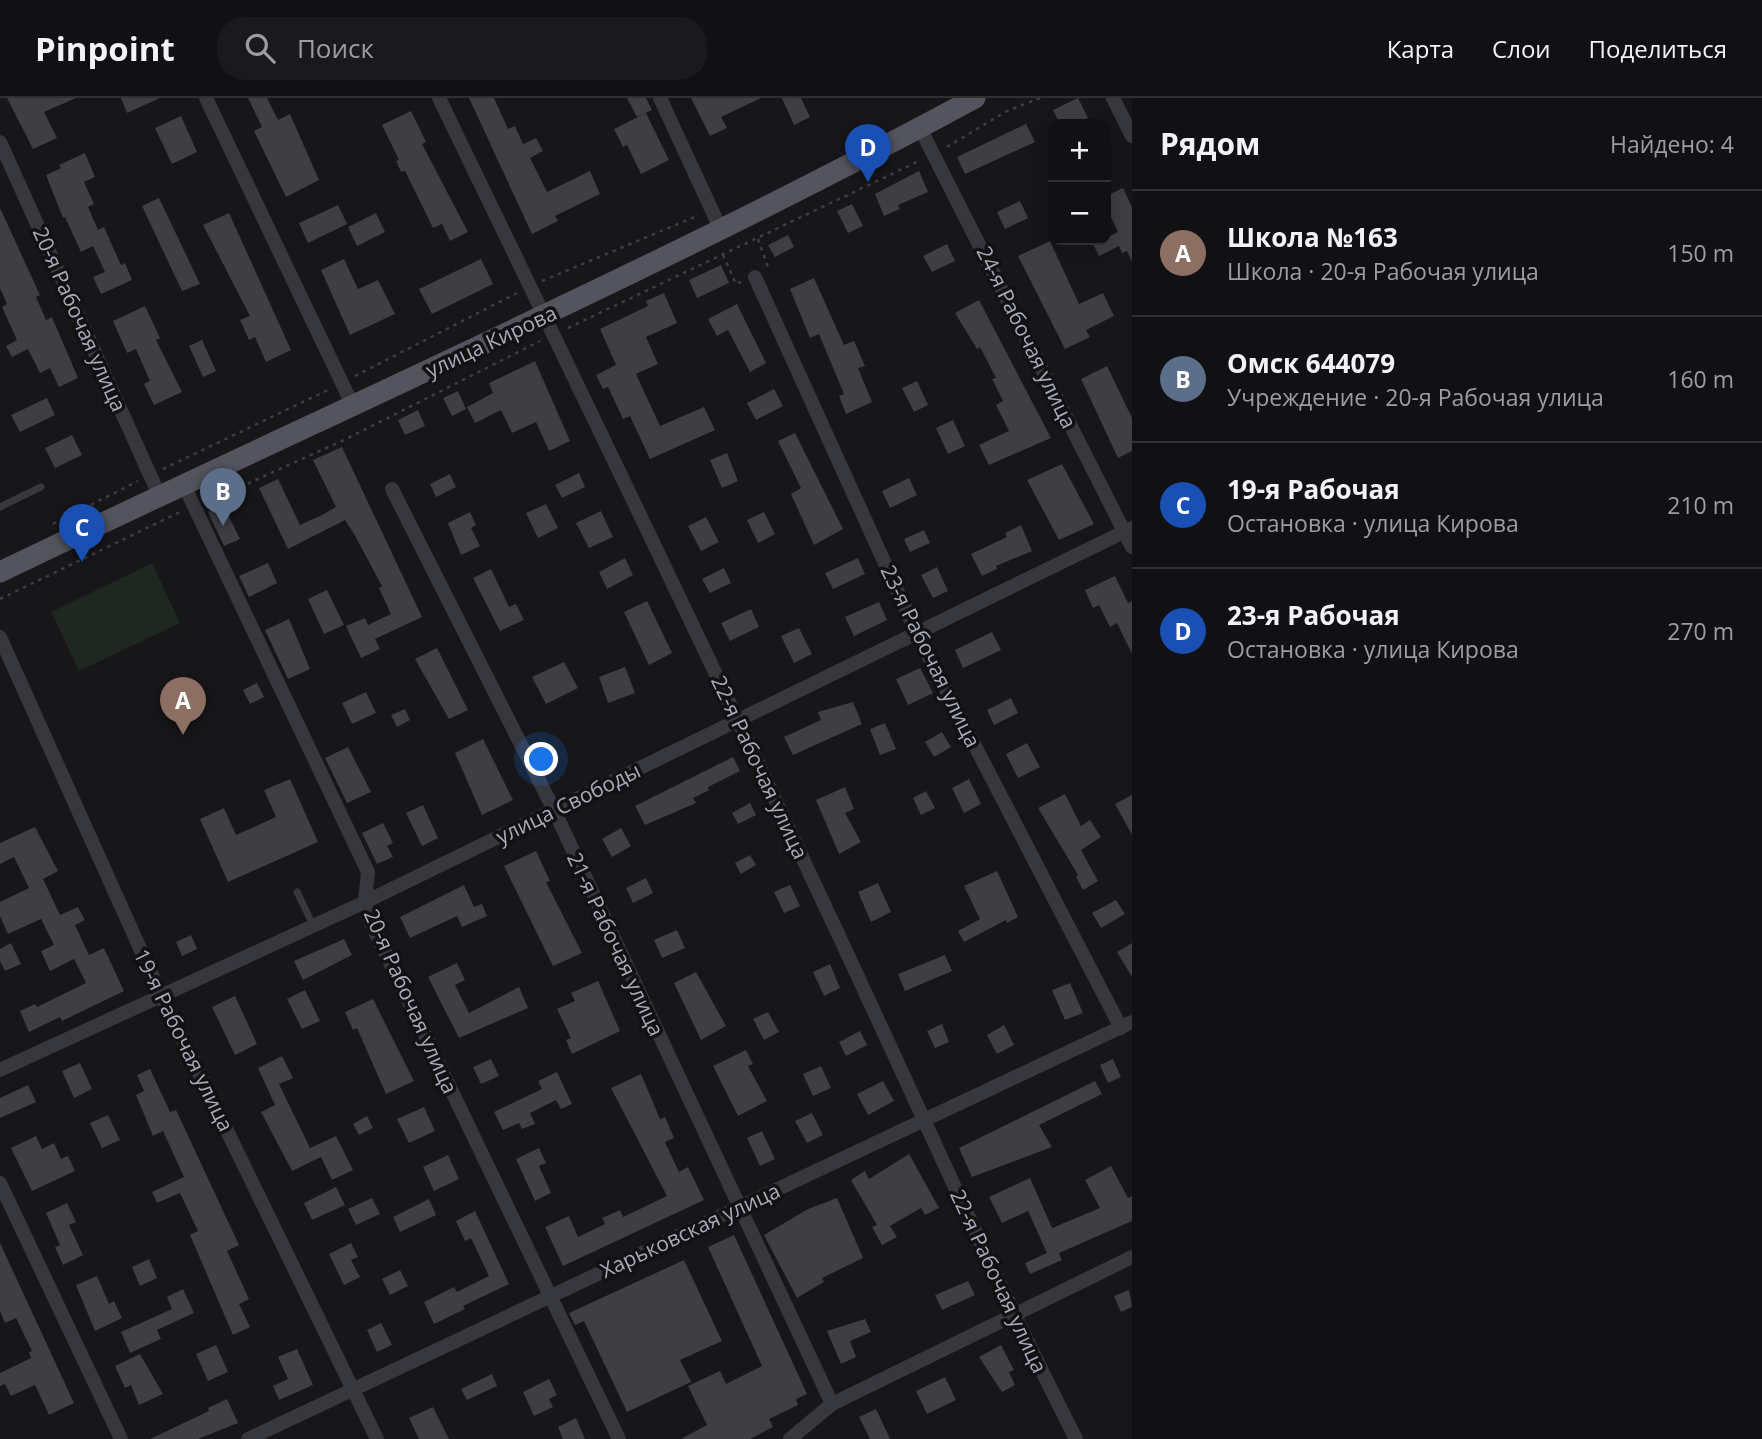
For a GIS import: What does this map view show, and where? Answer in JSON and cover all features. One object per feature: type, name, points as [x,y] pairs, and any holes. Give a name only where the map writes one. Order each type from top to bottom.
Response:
[{"type":"main road","name":"улица Кирова","points":[[0,572],[353,406],[549,326],[721,230],[975,98]]},
{"type":"street","points":[[206,98],[353,406]]},
{"type":"street","name":"22-я Рабочая улица","points":[[439,98],[738,719],[925,1118],[1013,1317],[1076,1439]]},
{"type":"street","points":[[660,98],[721,230]]},
{"type":"street","points":[[1113,98],[1132,136]]},
{"type":"street","name":"24-я Рабочая улица","points":[[920,128],[936,153],[1128,530],[1132,547]]},
{"type":"street","name":"20-я Рабочая улица","points":[[0,142],[160,497]]},
{"type":"street","name":"23-я Рабочая улица","points":[[755,276],[917,634],[1126,1025]]},
{"type":"street","name":"20-я Рабочая улица","points":[[184,485],[369,872],[365,902],[370,920],[619,1439]]},
{"type":"street","name":"21-я Рабочая улица","points":[[392,489],[554,810],[832,1404]]},
{"type":"street","name":"улица Свободы","points":[[0,1070],[365,902],[1128,530]]},
{"type":"street","name":"19-я Рабочая улица","points":[[0,637],[161,995],[377,1439]]},
{"type":"street","name":"Харьковская улица","points":[[248,1439],[1126,1025]]},
{"type":"street","points":[[0,1183],[121,1439]]},
{"type":"street","points":[[790,1439],[832,1404],[1132,1257]]},
{"type":"lane","points":[[0,507],[41,487]]},
{"type":"lane","points":[[297,892],[313,926]]},
{"type":"path","points":[[0,599],[163,519],[344,440],[549,326],[936,153],[1005,112],[1040,98]]},
{"type":"path","points":[[52,525],[530,287],[712,209]]},
{"type":"shaded area","points":[[152,563],[180,623],[79,671],[51,612]]},
{"type":"building","points":[[7,98],[76,98],[44,112],[57,138],[33,149]]},
{"type":"building","points":[[121,98],[160,98],[127,113]]},
{"type":"building","points":[[248,98],[267,98],[278,120],[290,114],[319,180],[286,197],[254,131],[262,127]]},
{"type":"building","points":[[469,98],[494,98],[508,129],[515,126],[523,144],[536,138],[543,151],[530,158],[547,192],[590,171],[600,194],[555,216],[558,221],[532,234]]},
{"type":"building","points":[[627,98],[646,98],[652,110],[637,117]]},
{"type":"building","points":[[691,98],[761,98],[721,117],[727,128],[710,136]]},
{"type":"building","points":[[782,98],[801,98],[810,117],[794,125]]},
{"type":"building","points":[[1078,98],[1088,118],[1058,119],[1053,110]]},
{"type":"building","points":[[411,111],[426,142],[422,144],[468,232],[450,241],[442,224],[433,228],[405,171],[401,172],[396,161],[399,160],[382,125]]},
{"type":"building","points":[[646,113],[669,160],[641,174],[627,145],[623,147],[614,129]]},
{"type":"building","points":[[181,116],[197,152],[172,164],[155,128]]},
{"type":"building","points":[[1026,124],[1035,142],[965,174],[957,157]]},
{"type":"building","points":[[85,153],[95,177],[84,182],[94,204],[88,207],[98,230],[104,227],[121,265],[125,263],[132,280],[101,294],[93,277],[105,272],[93,246],[81,252],[65,217],[63,218],[46,175],[61,168],[59,165]]},
{"type":"building","points":[[919,171],[928,192],[898,205],[900,209],[884,216],[875,194]]},
{"type":"building","points":[[1123,188],[1132,207],[1132,262],[1127,251],[1122,253],[1119,246],[1099,256],[1094,245],[1111,245],[1111,235],[1118,232],[1111,217],[1111,194]]},
{"type":"building","points":[[159,198],[200,284],[182,291],[142,206]]},
{"type":"building","points":[[1020,201],[1028,218],[1005,229],[997,212]]},
{"type":"building","points":[[852,204],[863,226],[848,233],[837,211]]},
{"type":"building","points":[[338,205],[347,224],[308,243],[299,223]]},
{"type":"building","points":[[0,208],[40,295],[36,297],[46,320],[52,317],[78,378],[59,387],[50,368],[40,373],[28,349],[12,357],[6,346],[17,340],[2,307],[7,304],[0,288]]},
{"type":"building","points":[[229,213],[291,350],[266,362],[255,337],[249,340],[240,320],[250,316],[203,225]]},
{"type":"building","points":[[376,213],[385,232],[357,246],[348,227]]},
{"type":"building","points":[[788,235],[794,247],[775,257],[768,245]]},
{"type":"building","points":[[1048,242],[1079,304],[1103,293],[1114,316],[1086,330],[1090,337],[1065,349],[1018,256]]},
{"type":"building","points":[[947,244],[955,261],[932,272],[923,256]]},
{"type":"building","points":[[344,259],[358,289],[378,280],[395,314],[350,335],[321,270]]},
{"type":"building","points":[[481,259],[493,284],[432,314],[419,289]]},
{"type":"building","points":[[721,265],[729,283],[697,298],[689,280]]},
{"type":"building","points":[[814,278],[844,345],[854,341],[865,366],[858,368],[872,402],[846,414],[839,396],[844,394],[819,334],[810,338],[790,289]]},
{"type":"building","points":[[664,293],[677,323],[646,337],[658,364],[636,374],[660,426],[704,407],[715,430],[650,459],[630,416],[623,419],[608,387],[603,389],[596,375],[616,365],[600,329],[648,306],[646,301]]},
{"type":"building","points":[[979,300],[1051,438],[989,465],[979,445],[1009,431],[996,405],[1003,401],[992,379],[996,378],[980,347],[977,349],[955,313]]},
{"type":"building","points":[[737,304],[766,363],[750,372],[728,330],[717,336],[708,319]]},
{"type":"building","points":[[145,306],[160,338],[156,340],[182,392],[154,405],[144,384],[150,381],[136,349],[127,353],[113,321]]},
{"type":"building","points":[[202,340],[216,371],[203,377],[189,346]]},
{"type":"building","points":[[535,361],[570,441],[549,451],[536,422],[512,433],[501,410],[475,423],[467,407],[493,393],[489,383]]},
{"type":"building","points":[[1107,366],[1132,418],[1132,451],[1118,458],[1081,379]]},
{"type":"building","points":[[917,381],[928,405],[914,412],[902,388]]},
{"type":"building","points":[[774,389],[783,406],[756,420],[747,403]]},
{"type":"building","points":[[458,391],[466,409],[452,416],[443,398]]},
{"type":"building","points":[[47,398],[55,415],[20,432],[11,415]]},
{"type":"building","points":[[418,410],[425,426],[405,435],[398,420]]},
{"type":"building","points":[[953,420],[965,446],[948,454],[936,428]]},
{"type":"building","points":[[795,433],[843,529],[814,545],[791,494],[801,488],[778,441]]},
{"type":"building","points":[[72,435],[82,455],[55,468],[45,448]]},
{"type":"building","points":[[342,447],[422,617],[375,639],[380,649],[361,658],[346,626],[365,618],[368,625],[391,614],[379,588],[382,586],[354,534],[345,520],[288,549],[259,488],[278,479],[300,525],[322,515],[336,507],[313,460]]},
{"type":"building","points":[[727,453],[738,481],[722,488],[710,460]]},
{"type":"building","points":[[1062,464],[1094,524],[1059,540],[1027,480]]},
{"type":"building","points":[[579,473],[585,487],[562,498],[555,485]]},
{"type":"building","points":[[450,474],[456,487],[436,497],[430,484]]},
{"type":"building","points":[[909,478],[917,495],[890,508],[882,491]]},
{"type":"building","points":[[546,504],[558,528],[538,538],[526,513]]},
{"type":"building","points":[[223,505],[240,539],[224,546],[208,512]]},
{"type":"building","points":[[601,511],[613,537],[589,548],[576,523]]},
{"type":"building","points":[[470,512],[476,525],[471,528],[480,546],[461,555],[448,523]]},
{"type":"building","points":[[764,512],[775,534],[758,543],[747,520]]},
{"type":"building","points":[[706,517],[719,542],[701,551],[688,526]]},
{"type":"building","points":[[1021,525],[1032,551],[996,566],[997,569],[982,576],[971,554],[1007,537],[1005,533]]},
{"type":"building","points":[[924,530],[930,543],[910,552],[904,539]]},
{"type":"building","points":[[625,558],[633,575],[607,589],[599,572]]},
{"type":"building","points":[[858,558],[865,574],[833,589],[825,573]]},
{"type":"building","points":[[268,563],[277,583],[249,597],[239,576]]},
{"type":"building","points":[[937,567],[948,591],[933,598],[921,575]]},
{"type":"building","points":[[724,568],[731,583],[710,593],[702,579]]},
{"type":"building","points":[[491,569],[509,607],[516,604],[524,620],[500,631],[473,578]]},
{"type":"building","points":[[1115,576],[1128,603],[1132,601],[1132,654],[1117,623],[1110,627],[1099,605],[1093,608],[1085,590]]},
{"type":"building","points":[[327,590],[344,625],[324,634],[308,599]]},
{"type":"building","points":[[647,601],[672,653],[649,665],[624,612]]},
{"type":"building","points":[[879,602],[887,620],[854,636],[845,617]]},
{"type":"building","points":[[751,609],[759,627],[730,641],[721,623]]},
{"type":"building","points":[[289,619],[310,669],[288,679],[265,630]]},
{"type":"building","points":[[799,628],[812,654],[794,663],[781,636]]},
{"type":"building","points":[[992,632],[1001,650],[963,668],[955,650]]},
{"type":"building","points":[[437,648],[468,710],[449,719],[415,659]]},
{"type":"building","points":[[564,662],[578,688],[546,704],[532,677]]},
{"type":"building","points":[[625,667],[635,693],[608,703],[599,677]]},
{"type":"building","points":[[920,668],[933,693],[908,705],[896,679]]},
{"type":"building","points":[[257,683],[264,697],[250,704],[243,690]]},
{"type":"building","points":[[366,692],[376,713],[352,724],[342,703]]},
{"type":"building","points":[[1011,698],[1018,713],[994,725],[987,710]]},
{"type":"building","points":[[853,702],[862,724],[793,755],[784,737],[821,720],[818,712]]},
{"type":"building","points":[[405,709],[410,720],[397,727],[391,715]]},
{"type":"building","points":[[885,723],[896,749],[880,755],[870,729]]},
{"type":"building","points":[[942,732],[951,747],[934,757],[925,742]]},
{"type":"building","points":[[483,739],[513,800],[482,815],[455,753]]},
{"type":"building","points":[[1027,743],[1040,767],[1018,778],[1006,754]]},
{"type":"building","points":[[348,747],[371,792],[347,803],[325,758]]},
{"type":"building","points":[[733,757],[740,771],[708,787],[709,790],[693,798],[696,803],[645,825],[635,806]]},
{"type":"building","points":[[290,779],[318,842],[228,882],[200,819],[224,808],[236,835],[276,817],[264,790]]},
{"type":"building","points":[[969,779],[981,804],[964,813],[952,788]]},
{"type":"building","points":[[845,787],[854,809],[845,813],[861,842],[839,854],[816,800]]},
{"type":"building","points":[[926,791],[935,808],[921,815],[913,798]]},
{"type":"building","points":[[1065,794],[1081,826],[1090,820],[1101,837],[1081,850],[1098,881],[1083,890],[1076,877],[1078,875],[1038,808]]},
{"type":"building","points":[[1132,795],[1132,835],[1115,804]]},
{"type":"building","points":[[750,803],[756,815],[738,824],[732,813]]},
{"type":"building","points":[[423,805],[438,838],[422,846],[406,813]]},
{"type":"building","points":[[383,823],[393,843],[387,846],[393,857],[377,864],[362,833]]},
{"type":"building","points":[[35,827],[58,871],[43,879],[60,915],[78,907],[85,920],[75,925],[89,955],[104,948],[124,991],[62,1021],[60,1017],[29,1032],[20,1011],[35,1004],[37,1007],[86,983],[74,959],[50,971],[41,951],[54,945],[41,919],[8,934],[0,916],[0,902],[29,888],[14,857],[0,864],[0,843]]},
{"type":"building","points":[[621,828],[631,846],[612,857],[602,839]]},
{"type":"building","points":[[536,851],[550,881],[546,882],[582,953],[553,966],[504,866]]},
{"type":"building","points":[[750,855],[756,865],[741,874],[735,863]]},
{"type":"building","points":[[997,871],[1018,917],[1007,923],[1006,920],[964,942],[958,931],[980,919],[964,886]]},
{"type":"building","points":[[646,878],[653,893],[633,903],[626,888]]},
{"type":"building","points":[[878,883],[891,912],[871,922],[858,892]]},
{"type":"building","points":[[464,885],[474,907],[482,904],[487,916],[462,927],[457,916],[410,938],[400,917]]},
{"type":"building","points":[[790,885],[800,906],[784,913],[774,892]]},
{"type":"building","points":[[1116,900],[1125,914],[1101,928],[1092,913]]},
{"type":"building","points":[[677,930],[685,948],[662,958],[654,940]]},
{"type":"building","points":[[191,935],[197,949],[182,956],[176,942]]},
{"type":"building","points":[[344,939],[352,955],[303,980],[294,961]]},
{"type":"building","points":[[11,943],[21,964],[5,971],[0,961],[0,949]]},
{"type":"building","points":[[1132,943],[1132,977],[1117,952]]},
{"type":"building","points":[[945,955],[952,971],[905,991],[898,974]]},
{"type":"building","points":[[457,963],[465,980],[455,985],[469,1013],[519,987],[528,1008],[459,1038],[428,977]]},
{"type":"building","points":[[830,964],[840,988],[824,996],[813,972]]},
{"type":"building","points":[[696,972],[726,1026],[701,1040],[674,983]]},
{"type":"building","points":[[598,981],[620,1031],[572,1054],[566,1040],[571,1038],[557,1009],[575,1001],[571,993]]},
{"type":"building","points":[[1070,983],[1083,1013],[1065,1020],[1052,990]]},
{"type":"building","points":[[305,990],[320,1021],[302,1029],[287,999]]},
{"type":"building","points":[[235,996],[257,1044],[235,1055],[212,1007]]},
{"type":"building","points":[[373,999],[414,1081],[386,1094],[357,1028],[353,1030],[345,1012]]},
{"type":"building","points":[[768,1012],[779,1032],[764,1040],[753,1019]]},
{"type":"building","points":[[942,1024],[949,1042],[935,1048],[927,1031]]},
{"type":"building","points":[[1004,1025],[1014,1045],[997,1054],[987,1035]]},
{"type":"building","points":[[860,1031],[867,1045],[846,1056],[839,1042]]},
{"type":"building","points":[[746,1050],[753,1064],[748,1066],[767,1101],[738,1116],[713,1066]]},
{"type":"building","points":[[282,1056],[293,1078],[279,1084],[310,1148],[336,1136],[353,1170],[332,1180],[321,1157],[292,1171],[261,1112],[275,1105],[258,1068]]},
{"type":"building","points":[[491,1059],[499,1076],[481,1084],[473,1067]]},
{"type":"building","points":[[1113,1059],[1121,1077],[1108,1083],[1100,1065]]},
{"type":"building","points":[[80,1063],[92,1089],[74,1098],[62,1071]]},
{"type":"building","points":[[821,1066],[831,1088],[813,1096],[803,1074]]},
{"type":"building","points":[[150,1069],[170,1112],[176,1110],[239,1245],[227,1251],[249,1299],[239,1304],[250,1327],[233,1335],[190,1235],[198,1231],[180,1193],[157,1203],[152,1192],[184,1177],[163,1131],[153,1136],[136,1095],[144,1091],[137,1075]]},
{"type":"building","points":[[557,1072],[572,1104],[561,1109],[556,1100],[530,1113],[535,1124],[522,1129],[519,1123],[503,1130],[494,1112],[542,1089],[538,1081]]},
{"type":"building","points":[[641,1074],[660,1119],[665,1117],[674,1138],[665,1142],[679,1172],[688,1167],[704,1200],[563,1266],[545,1227],[569,1216],[578,1237],[605,1224],[602,1218],[620,1210],[623,1217],[667,1196],[611,1088]]},
{"type":"building","points":[[883,1081],[894,1101],[868,1115],[857,1094]]},
{"type":"building","points":[[1095,1081],[1102,1094],[1039,1125],[1052,1147],[972,1177],[959,1148]]},
{"type":"building","points":[[28,1085],[36,1102],[0,1118],[0,1098]]},
{"type":"building","points":[[424,1107],[435,1131],[409,1143],[397,1119]]},
{"type":"building","points":[[812,1113],[823,1135],[807,1143],[795,1121]]},
{"type":"building","points":[[108,1115],[120,1140],[102,1148],[90,1123]]},
{"type":"building","points":[[367,1116],[373,1128],[359,1135],[353,1124]]},
{"type":"building","points":[[762,1131],[775,1159],[760,1166],[747,1138]]},
{"type":"building","points":[[36,1136],[42,1149],[54,1143],[61,1159],[68,1156],[75,1171],[32,1191],[11,1148]]},
{"type":"building","points":[[539,1148],[546,1163],[539,1166],[551,1193],[535,1201],[516,1159]]},
{"type":"building","points":[[909,1154],[939,1208],[925,1215],[921,1208],[890,1226],[897,1237],[882,1245],[872,1227],[877,1225],[851,1180],[865,1171],[869,1179]]},
{"type":"building","points":[[448,1155],[459,1179],[434,1191],[423,1167]]},
{"type":"building","points":[[1111,1166],[1128,1198],[1132,1196],[1132,1221],[1059,1253],[1062,1260],[1030,1274],[1025,1263],[1047,1253],[1028,1211],[1002,1223],[989,1197],[1030,1178],[1052,1228],[1100,1208],[1085,1180]]},
{"type":"building","points":[[336,1187],[345,1205],[312,1220],[304,1203]]},
{"type":"building","points":[[372,1198],[380,1214],[356,1225],[348,1209]]},
{"type":"building","points":[[837,1198],[863,1258],[822,1278],[824,1282],[797,1298],[764,1235],[808,1209]]},
{"type":"building","points":[[429,1199],[436,1215],[400,1232],[393,1217]]},
{"type":"building","points":[[67,1203],[76,1222],[69,1225],[83,1255],[63,1265],[55,1247],[60,1245],[46,1213]]},
{"type":"building","points":[[475,1211],[509,1284],[463,1306],[465,1309],[434,1324],[424,1302],[454,1287],[457,1292],[489,1276],[471,1238],[465,1241],[456,1221]]},
{"type":"building","points":[[734,1235],[807,1394],[796,1399],[798,1405],[769,1419],[773,1427],[750,1439],[681,1439],[707,1425],[688,1386],[720,1371],[726,1384],[762,1366],[708,1247]]},
{"type":"building","points":[[0,1243],[74,1403],[49,1415],[35,1385],[11,1396],[5,1384],[0,1386],[0,1373],[31,1358],[29,1352],[32,1351],[16,1318],[5,1323],[0,1311]]},
{"type":"building","points":[[351,1243],[358,1257],[351,1260],[360,1277],[344,1285],[329,1254]]},
{"type":"building","points":[[149,1259],[157,1278],[140,1286],[132,1267]]},
{"type":"building","points":[[684,1260],[722,1341],[680,1360],[691,1382],[627,1412],[584,1321],[575,1325],[569,1313]]},
{"type":"building","points":[[400,1270],[408,1286],[390,1295],[382,1279]]},
{"type":"building","points":[[97,1276],[109,1304],[114,1301],[122,1318],[95,1331],[76,1285]]},
{"type":"building","points":[[968,1281],[975,1295],[942,1310],[935,1295]]},
{"type":"building","points":[[183,1289],[194,1313],[157,1330],[161,1339],[130,1353],[121,1332],[172,1309],[167,1297]]},
{"type":"building","points":[[1129,1290],[1132,1307],[1121,1312],[1114,1296]]},
{"type":"building","points":[[865,1319],[871,1332],[850,1341],[856,1357],[841,1364],[827,1331]]},
{"type":"building","points":[[381,1323],[392,1345],[377,1352],[367,1330]]},
{"type":"building","points":[[216,1345],[228,1372],[208,1381],[196,1354]]},
{"type":"building","points":[[1001,1345],[1014,1370],[1009,1372],[1015,1385],[1002,1392],[979,1357]]},
{"type":"building","points":[[297,1349],[313,1385],[279,1400],[273,1386],[288,1379],[278,1357]]},
{"type":"building","points":[[140,1354],[163,1394],[139,1405],[131,1385],[125,1388],[115,1366]]},
{"type":"building","points":[[492,1374],[497,1386],[467,1400],[461,1389]]},
{"type":"building","points":[[945,1377],[956,1400],[927,1414],[916,1391]]},
{"type":"building","points":[[549,1379],[557,1395],[549,1399],[553,1407],[534,1416],[523,1392]]},
{"type":"building","points":[[227,1399],[238,1423],[198,1439],[150,1439],[209,1411],[208,1408]]},
{"type":"building","points":[[433,1407],[449,1439],[419,1439],[409,1418]]},
{"type":"building","points":[[876,1409],[890,1439],[870,1439],[859,1417]]},
{"type":"building","points":[[576,1418],[585,1439],[563,1439],[558,1427]]},
{"type":"place","name":"23-я Рабочая","points":[[868,182]]},
{"type":"place","name":"Омск 644079","points":[[223,526]]},
{"type":"place","name":"19-я Рабочая","points":[[82,562]]},
{"type":"place","name":"Школа №163","points":[[183,735]]}]
